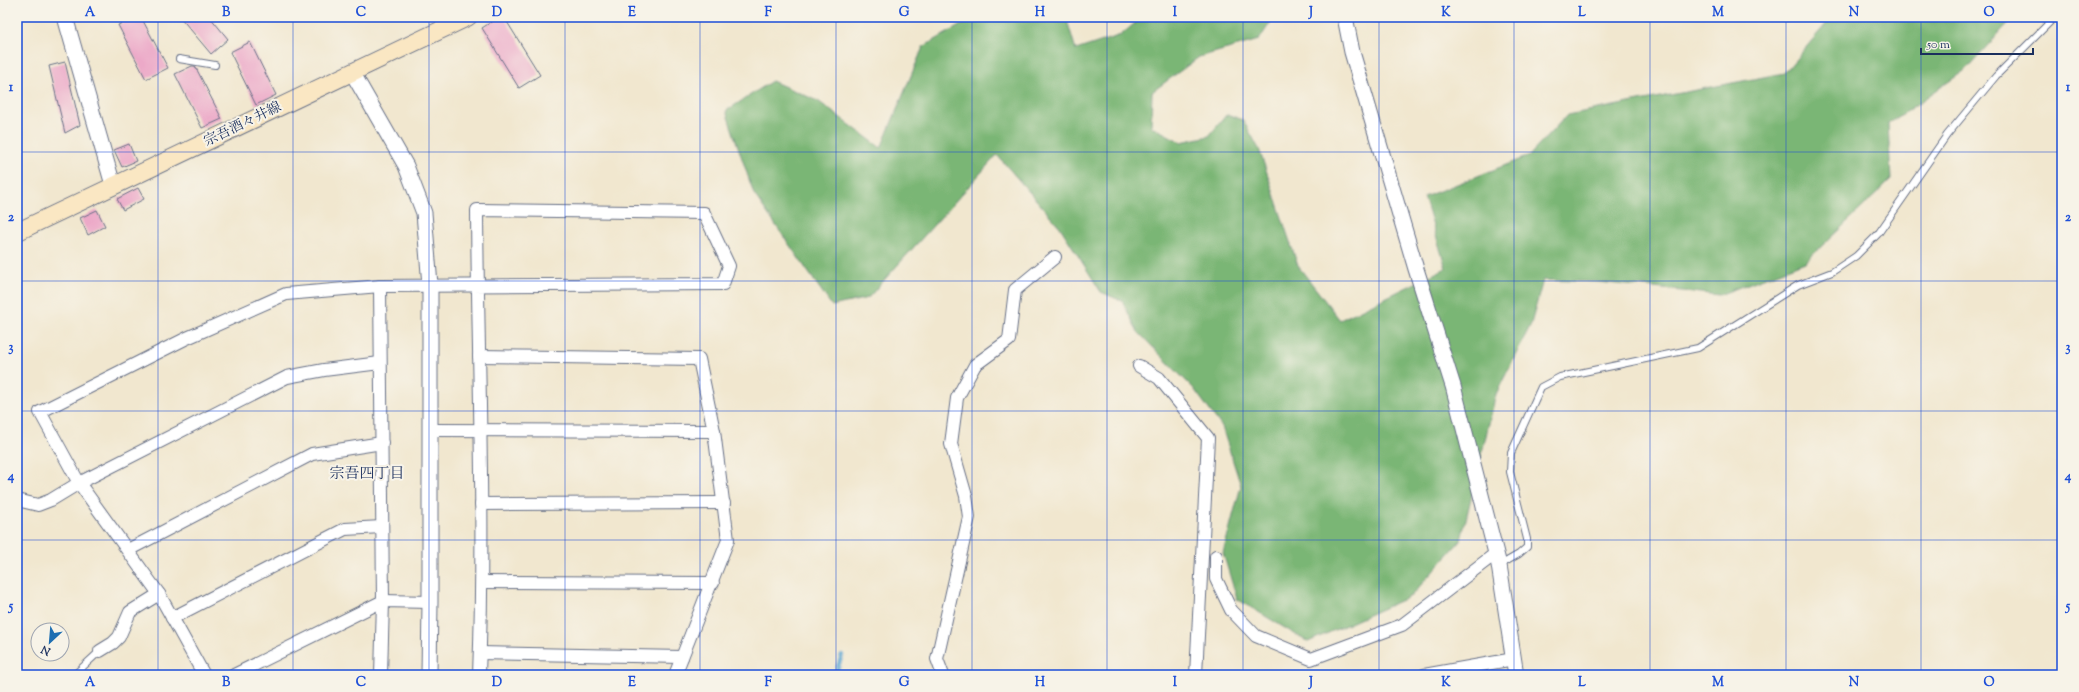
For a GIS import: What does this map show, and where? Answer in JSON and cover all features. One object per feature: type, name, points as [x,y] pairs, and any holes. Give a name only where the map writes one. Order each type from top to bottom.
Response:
[{"type":"main road","name":"宗吾酒々井線","points":[[17,232],[468,17]]},
{"type":"street","points":[[65,17],[113,185]]},
{"type":"street","points":[[1345,17],[1352,52],[1416,269],[1453,386],[1497,560],[1516,675]]},
{"type":"street","points":[[352,72],[406,166],[424,213],[430,285],[429,675]]},
{"type":"street","points":[[204,675],[159,594],[79,483],[40,412],[187,338],[286,294],[380,286],[430,285],[478,286],[723,284],[729,266],[704,213],[477,210],[478,286],[481,504],[483,582],[479,675]]},
{"type":"street","points":[[943,675],[937,659],[970,518],[966,496],[951,444],[957,398],[975,365],[1008,340],[1015,290],[1055,257]]},
{"type":"street","points":[[380,286],[383,601],[382,675]]},
{"type":"street","points":[[479,356],[699,359],[714,431],[728,540],[713,583],[675,675]]},
{"type":"street","points":[[17,500],[38,505],[51,500],[79,483],[287,377],[324,370],[380,363]]},
{"type":"street","points":[[1139,366],[1159,378],[1208,438],[1196,675]]},
{"type":"street","points":[[430,430],[714,431]]},
{"type":"street","points":[[128,550],[312,454],[382,443]]},
{"type":"street","points":[[481,504],[724,504]]},
{"type":"street","points":[[172,618],[345,529],[382,527]]},
{"type":"street","points":[[1216,556],[1216,579],[1232,610],[1256,636],[1310,659],[1402,625],[1497,560]]},
{"type":"street","points":[[483,582],[713,583]]},
{"type":"street","points":[[100,651],[113,644],[119,636],[130,612],[159,594]]},
{"type":"street","points":[[234,675],[383,601],[430,602]]},
{"type":"street","points":[[480,653],[682,657]]},
{"type":"street","points":[[1424,675],[1514,660]]},
{"type":"lane","points":[[1497,560],[1520,554],[1527,547],[1510,472],[1510,453],[1541,387],[1560,377],[1698,348],[1798,285],[1832,272],[1856,256],[1878,234],[1947,135],[1996,76],[2055,17]]},
{"type":"lane","points":[[179,59],[215,65]]},
{"type":"lane","points":[[74,675],[100,651]]},
{"type":"green space","points":[[993,17],[1066,17],[1076,50],[1121,35],[1142,17],[1274,17],[1259,40],[1199,57],[1152,92],[1151,126],[1181,142],[1209,136],[1227,114],[1243,120],[1259,149],[1298,266],[1340,320],[1446,268],[1424,197],[1529,156],[1567,115],[1784,73],[1832,17],[2014,17],[1964,71],[1888,124],[1891,180],[1805,262],[1719,295],[1598,282],[1543,280],[1531,324],[1496,394],[1461,540],[1411,596],[1308,642],[1237,599],[1223,553],[1241,486],[1222,427],[1194,389],[1138,332],[1122,301],[1101,292],[1060,227],[997,155],[868,298],[832,306],[754,194],[726,111],[772,81],[818,101],[881,148],[923,47],[961,25]]},
{"type":"building","points":[[135,17],[141,17],[168,68],[146,79],[118,25]]},
{"type":"building","points":[[180,17],[210,17],[228,39],[211,54]]},
{"type":"building","points":[[499,17],[504,17],[540,75],[519,88],[482,28]]},
{"type":"building","points":[[250,42],[276,95],[256,105],[230,52]]},
{"type":"building","points":[[65,62],[80,125],[65,133],[49,66]]},
{"type":"building","points":[[195,66],[222,119],[202,128],[175,74]]},
{"type":"building","points":[[129,144],[136,161],[122,167],[114,150]]},
{"type":"building","points":[[138,188],[144,199],[123,210],[117,199]]},
{"type":"building","points":[[97,210],[105,226],[88,235],[80,218]]},
{"type":"waterway","points":[[835,675],[842,655]]},
{"type":"district","name":"宗吾四丁目","points":[[367,474]]}]
